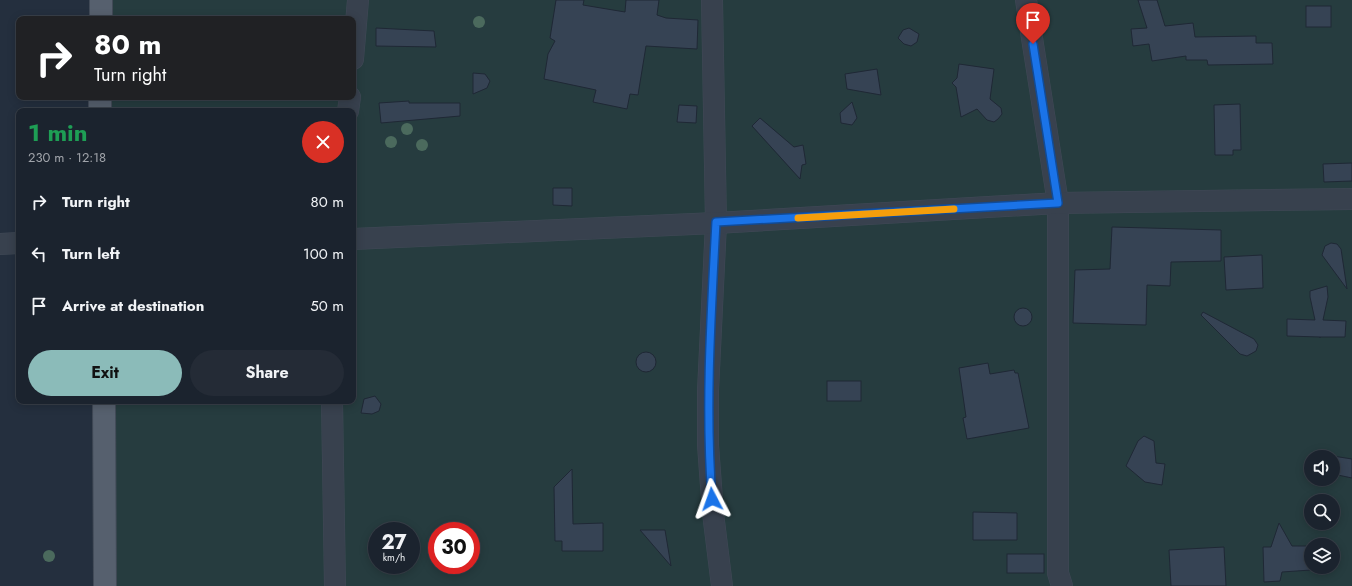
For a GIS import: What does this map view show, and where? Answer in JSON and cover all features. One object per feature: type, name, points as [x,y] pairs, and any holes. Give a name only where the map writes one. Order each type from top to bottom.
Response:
[{"type":"main road","points":[[101,0],[101,16]]},
{"type":"main road","points":[[104,404],[105,586]]},
{"type":"street","points":[[356,24],[358,0]]},
{"type":"street","points":[[712,0],[716,222],[708,391],[708,445],[712,513],[722,586]]},
{"type":"street","points":[[1026,0],[1058,203],[1058,573],[1062,586]]},
{"type":"street","points":[[356,239],[716,222],[1058,203],[1352,199]]},
{"type":"street","points":[[0,244],[16,243]]},
{"type":"street","points":[[332,404],[335,586]]},
{"type":"green space","points":[[101,0],[1352,0],[1352,586],[105,586],[104,404],[356,404],[356,108],[100,108],[100,100],[356,100],[356,16],[101,16]]},
{"type":"building","points":[[556,0],[584,0],[583,5],[625,12],[626,0],[659,0],[657,15],[666,18],[698,20],[697,49],[646,46],[638,95],[630,94],[627,109],[593,102],[596,90],[544,79],[548,54],[555,41],[550,38]]},
{"type":"building","points":[[1138,0],[1157,0],[1165,26],[1193,23],[1195,37],[1256,36],[1256,43],[1272,43],[1273,64],[1208,65],[1207,60],[1186,60],[1186,56],[1152,61],[1149,44],[1133,46],[1131,29],[1147,28]]},
{"type":"building","points":[[1306,6],[1331,6],[1331,27],[1306,27]]},
{"type":"building","points":[[376,28],[434,31],[436,47],[376,46]]},
{"type":"building","points":[[909,28],[919,34],[917,42],[911,46],[904,44],[898,38],[903,30]]},
{"type":"building","points":[[959,64],[994,69],[990,99],[1001,108],[1002,114],[994,122],[987,120],[977,109],[961,117],[956,87],[952,83],[957,78]]},
{"type":"building","points":[[877,69],[881,95],[847,89],[845,74]]},
{"type":"building","points":[[473,73],[485,74],[490,81],[487,88],[473,94]]},
{"type":"building","points":[[409,101],[409,103],[460,103],[460,116],[381,123],[379,103]]},
{"type":"building","points":[[852,102],[857,118],[852,125],[841,123],[840,113]]},
{"type":"building","points":[[1240,104],[1241,150],[1233,150],[1233,155],[1215,155],[1214,105]]},
{"type":"building","points":[[679,105],[697,106],[696,123],[677,122]]},
{"type":"building","points":[[760,118],[794,147],[803,145],[806,164],[802,165],[800,179],[752,126]]},
{"type":"building","points":[[1352,163],[1352,181],[1324,182],[1323,164]]},
{"type":"building","points":[[553,188],[572,188],[572,206],[553,205]]},
{"type":"building","points":[[1112,227],[1221,230],[1221,261],[1171,262],[1170,286],[1147,285],[1146,325],[1073,323],[1075,270],[1110,269]]},
{"type":"building","points":[[1331,243],[1337,244],[1341,249],[1347,289],[1322,255],[1325,246]]},
{"type":"building","points":[[1262,255],[1263,288],[1226,290],[1224,257]]},
{"type":"building","points":[[1327,286],[1328,297],[1323,320],[1346,321],[1345,337],[1287,336],[1287,319],[1315,320],[1310,291]]},
{"type":"building","points":[[1023,308],[1029,311],[1032,317],[1029,323],[1023,326],[1017,323],[1014,317],[1017,311]]},
{"type":"building","points":[[1203,312],[1254,339],[1258,345],[1256,351],[1247,356],[1240,354],[1201,315]]},
{"type":"building","points":[[646,352],[653,355],[656,362],[653,369],[646,372],[639,369],[636,362],[639,355]]},
{"type":"building","points":[[988,363],[990,374],[1014,370],[1015,373],[1018,373],[1029,428],[967,439],[963,418],[966,417],[959,368]]},
{"type":"building","points":[[827,381],[861,381],[861,401],[827,401]]},
{"type":"building","points":[[375,396],[381,404],[379,411],[372,414],[361,413],[364,399]]},
{"type":"building","points":[[1144,436],[1154,441],[1156,463],[1165,464],[1162,485],[1145,482],[1126,466],[1138,441]]},
{"type":"building","points":[[1340,457],[1352,459],[1352,478],[1340,475]]},
{"type":"building","points":[[572,469],[573,524],[603,523],[603,551],[562,551],[562,541],[555,541],[554,487]]},
{"type":"building","points":[[973,512],[1017,513],[1017,540],[973,540]]},
{"type":"building","points":[[1279,523],[1292,546],[1304,546],[1304,570],[1282,572],[1280,581],[1264,582],[1263,547],[1271,547]]},
{"type":"building","points":[[640,530],[665,530],[671,566]]},
{"type":"building","points":[[1224,547],[1226,586],[1171,586],[1169,550]]},
{"type":"building","points":[[1007,554],[1044,554],[1044,573],[1007,573]]},
{"type":"slow traffic","points":[[798,218],[954,209]]},
{"type":"route","points":[[712,499],[708,445],[708,391],[716,222],[1058,203],[1033,44]]}]
